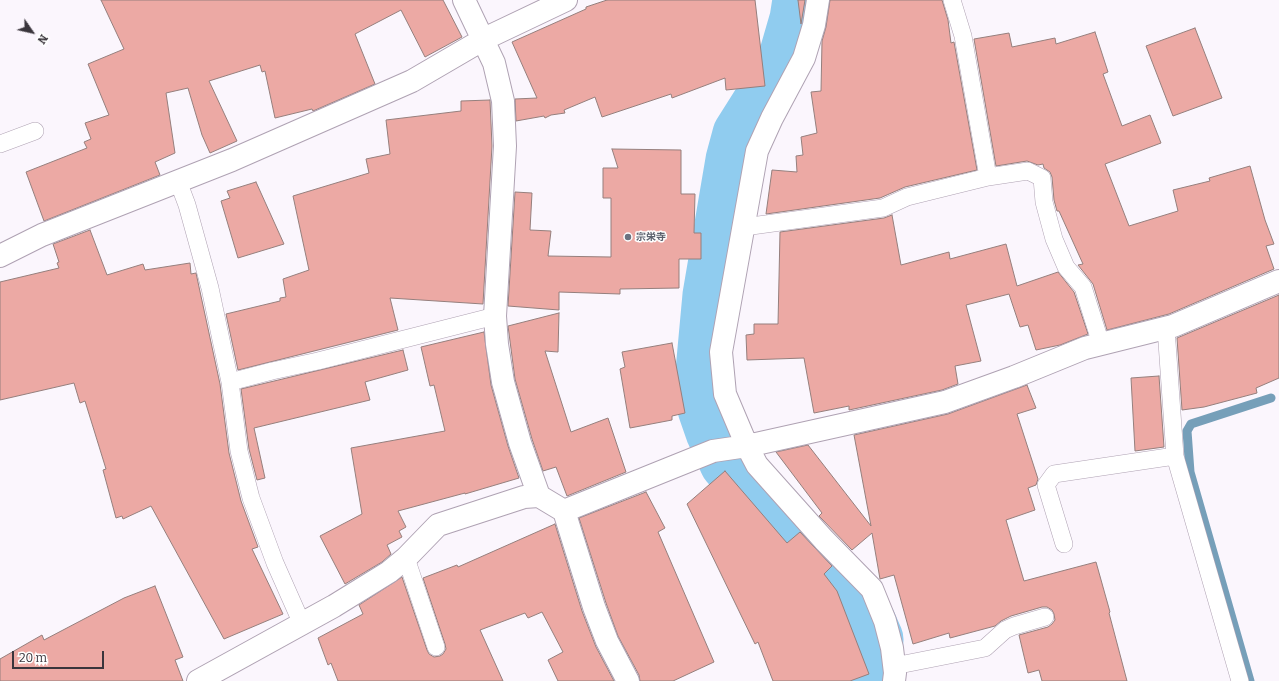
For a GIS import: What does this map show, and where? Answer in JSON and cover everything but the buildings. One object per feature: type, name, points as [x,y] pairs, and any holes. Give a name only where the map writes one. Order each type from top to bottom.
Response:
[{"type":"street","points":[[464,0],[484,38],[494,63],[503,101],[505,146],[495,316],[497,344],[503,382],[520,443],[539,496]]},
{"type":"street","points":[[0,256],[42,235],[232,160],[412,81],[484,38],[566,0]]},
{"type":"street","points":[[818,0],[814,24],[804,58],[772,118],[757,151],[721,352],[725,394],[747,446],[758,465],[824,540],[872,589],[885,621],[892,648],[894,673]]},
{"type":"street","points":[[564,511],[713,452],[747,446],[944,402],[1014,378],[1085,348],[1173,326],[1279,282]]},
{"type":"street","points":[[198,681],[334,606],[389,572],[406,558],[438,525],[524,497],[539,496],[564,511],[594,607],[607,641],[628,681]]},
{"type":"lane","points":[[952,0],[963,36],[988,177]]},
{"type":"lane","points":[[0,144],[35,131]]},
{"type":"lane","points":[[744,227],[883,208],[907,197],[988,177],[1028,171],[1042,178],[1044,202],[1054,239],[1066,267],[1083,287],[1101,344]]},
{"type":"lane","points":[[178,181],[188,205],[203,260],[230,382],[239,451],[251,498],[275,563],[302,624]]},
{"type":"lane","points":[[230,382],[495,316]]},
{"type":"lane","points":[[1166,328],[1175,456],[1240,681]]},
{"type":"lane","points":[[1064,544],[1046,485],[1054,474],[1175,456]]},
{"type":"lane","points":[[406,558],[436,647]]},
{"type":"lane","points":[[894,673],[985,648],[1006,630],[1014,626],[1045,617]]},
{"type":"waterway","points":[[800,0],[797,19],[786,57],[740,134],[733,160],[710,295],[703,371],[705,409],[713,432],[727,463],[851,593],[869,623],[876,639],[873,681]]},
{"type":"waterway","points":[[1250,681],[1190,472],[1187,431],[1191,424],[1271,398]]},
{"type":"place","name":"宗栄寺","points":[[628,237]]}]
